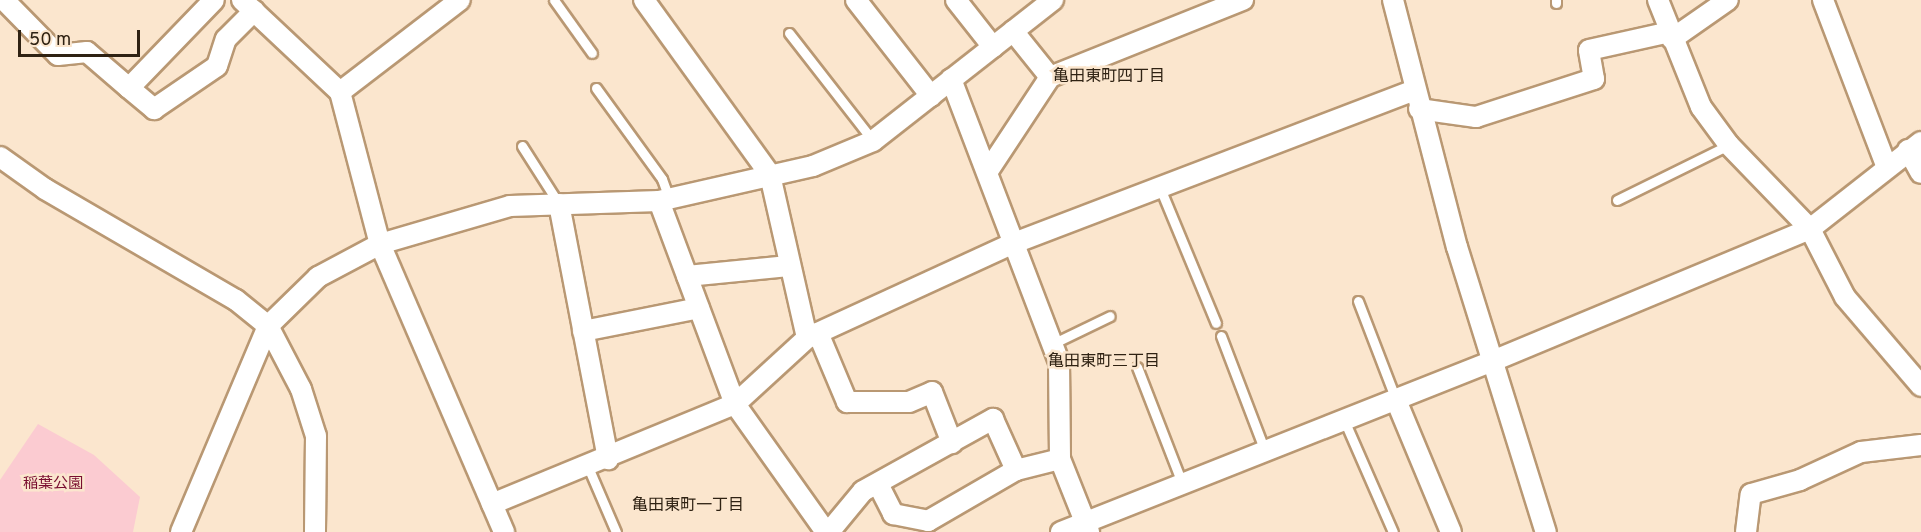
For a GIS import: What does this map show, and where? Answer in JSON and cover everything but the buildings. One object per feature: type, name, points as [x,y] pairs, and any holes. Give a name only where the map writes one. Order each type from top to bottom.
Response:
[{"type":"street","points":[[4,0],[58,55],[87,52],[154,109],[217,66],[226,39],[248,6],[340,92],[380,244],[504,532]]},
{"type":"street","points":[[129,87],[214,0]]},
{"type":"street","points":[[340,92],[460,0]]},
{"type":"street","points":[[644,0],[770,175],[789,266],[812,335],[847,402],[909,402],[932,392],[952,443]]},
{"type":"street","points":[[856,0],[931,96]]},
{"type":"street","points":[[956,0],[993,47]]},
{"type":"street","points":[[181,532],[268,326],[318,277],[380,244],[510,206],[664,200],[813,166],[873,141],[1053,0]]},
{"type":"street","points":[[988,171],[1050,77],[1243,0]]},
{"type":"street","points":[[1393,0],[1416,100],[1546,532]]},
{"type":"street","points":[[1658,0],[1701,107],[1729,145],[1810,229],[1845,297],[1921,386]]},
{"type":"street","points":[[492,504],[608,459],[735,404],[812,335],[1014,243],[1160,188],[1416,100],[1476,117],[1594,79],[1589,50],[1671,36],[1728,0]]},
{"type":"street","points":[[1822,0],[1886,165]]},
{"type":"street","points":[[1013,31],[1050,77]]},
{"type":"street","points":[[951,79],[1059,362],[1060,459],[1087,527]]},
{"type":"street","points":[[1061,532],[1087,527],[1182,483],[1493,361],[1810,229],[1886,165],[1915,146],[1921,173]]},
{"type":"street","points":[[0,157],[45,189],[236,300],[268,326],[301,389],[316,436],[315,532]]},
{"type":"street","points":[[664,200],[687,276],[735,404],[827,532],[863,491],[993,418],[1016,470]]},
{"type":"street","points":[[559,204],[608,459]]},
{"type":"street","points":[[687,276],[789,266]]},
{"type":"street","points":[[584,331],[699,308]]},
{"type":"street","points":[[1396,400],[1451,532]]},
{"type":"street","points":[[1746,532],[1751,494],[1800,480],[1862,452],[1921,445]]},
{"type":"street","points":[[878,484],[893,514],[928,522],[1016,470],[1060,459]]},
{"type":"lane","points":[[554,0],[592,53]]},
{"type":"lane","points":[[789,33],[873,141]]},
{"type":"lane","points":[[596,88],[662,179],[664,200]]},
{"type":"lane","points":[[1617,200],[1729,145]]},
{"type":"lane","points":[[522,146],[559,204]]},
{"type":"lane","points":[[1160,188],[1216,323]]},
{"type":"lane","points":[[1358,301],[1396,400]]},
{"type":"lane","points":[[1052,344],[1110,316]]},
{"type":"lane","points":[[1221,336],[1265,451]]},
{"type":"lane","points":[[1137,367],[1182,483]]},
{"type":"lane","points":[[1344,420],[1394,532]]},
{"type":"lane","points":[[588,467],[616,532]]},
{"type":"green space","name":"稲葉公園","points":[[38,424],[94,455],[140,497],[133,532],[0,532],[0,480]]},
{"type":"district","name":"亀田東町四丁目","points":[[1109,77]]},
{"type":"district","name":"亀田東町三丁目","points":[[1104,362]]},
{"type":"district","name":"亀田東町一丁目","points":[[688,506]]}]
